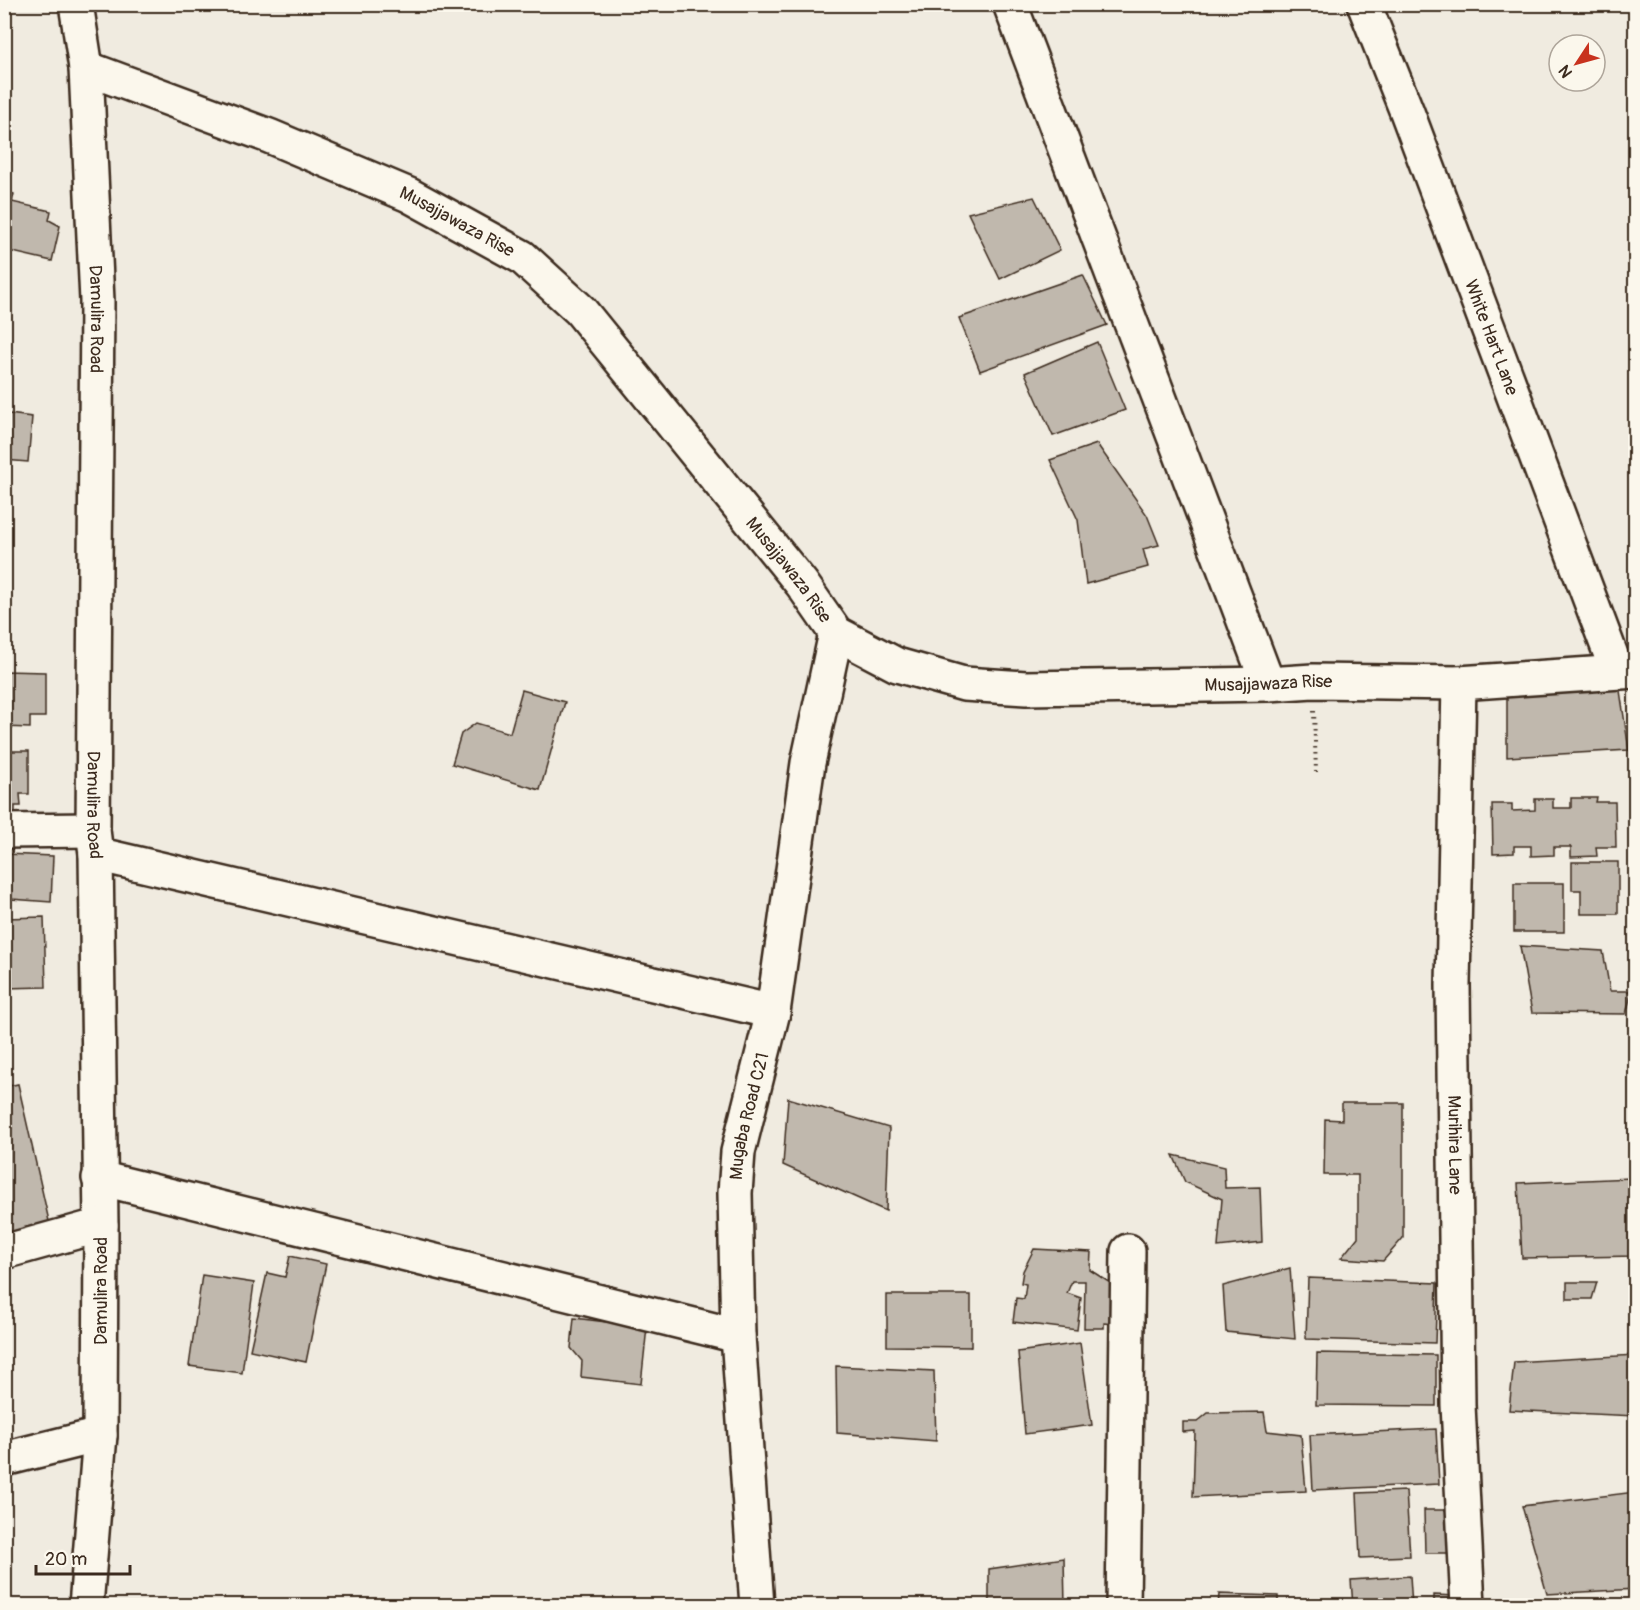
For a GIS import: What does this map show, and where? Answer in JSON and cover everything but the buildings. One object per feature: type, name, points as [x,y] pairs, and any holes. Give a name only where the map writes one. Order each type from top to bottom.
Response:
[{"type":"street","name":"Damulira Road","points":[[76,4],[86,68],[97,301],[94,842],[101,1225],[100,1435],[86,1605]]},
{"type":"street","points":[[1010,4],[1268,684]]},
{"type":"street","name":"White Hart Lane","points":[[1364,4],[1626,671]]},
{"type":"street","name":"Musajjawaza Rise","points":[[86,68],[269,136],[409,195],[522,257],[580,310],[802,584],[836,633],[897,665],[964,684],[1026,688],[1268,684],[1313,681],[1460,683],[1626,671]]},
{"type":"street","name":"Mugaba Road C21","points":[[757,1605],[738,1335],[735,1193],[738,1152],[773,1012],[808,763],[836,633]]},
{"type":"street","name":"Murihira Lane","points":[[1460,683],[1453,985],[1458,1405],[1467,1605]]},
{"type":"street","points":[[4,831],[94,842],[773,1012]]},
{"type":"street","points":[[99,1178],[738,1335]]},
{"type":"street","points":[[4,1252],[101,1225]]},
{"type":"street","points":[[1122,1605],[1128,1251]]},
{"type":"street","points":[[4,1459],[100,1435]]},
{"type":"path","points":[[1313,681],[1316,772]]}]
